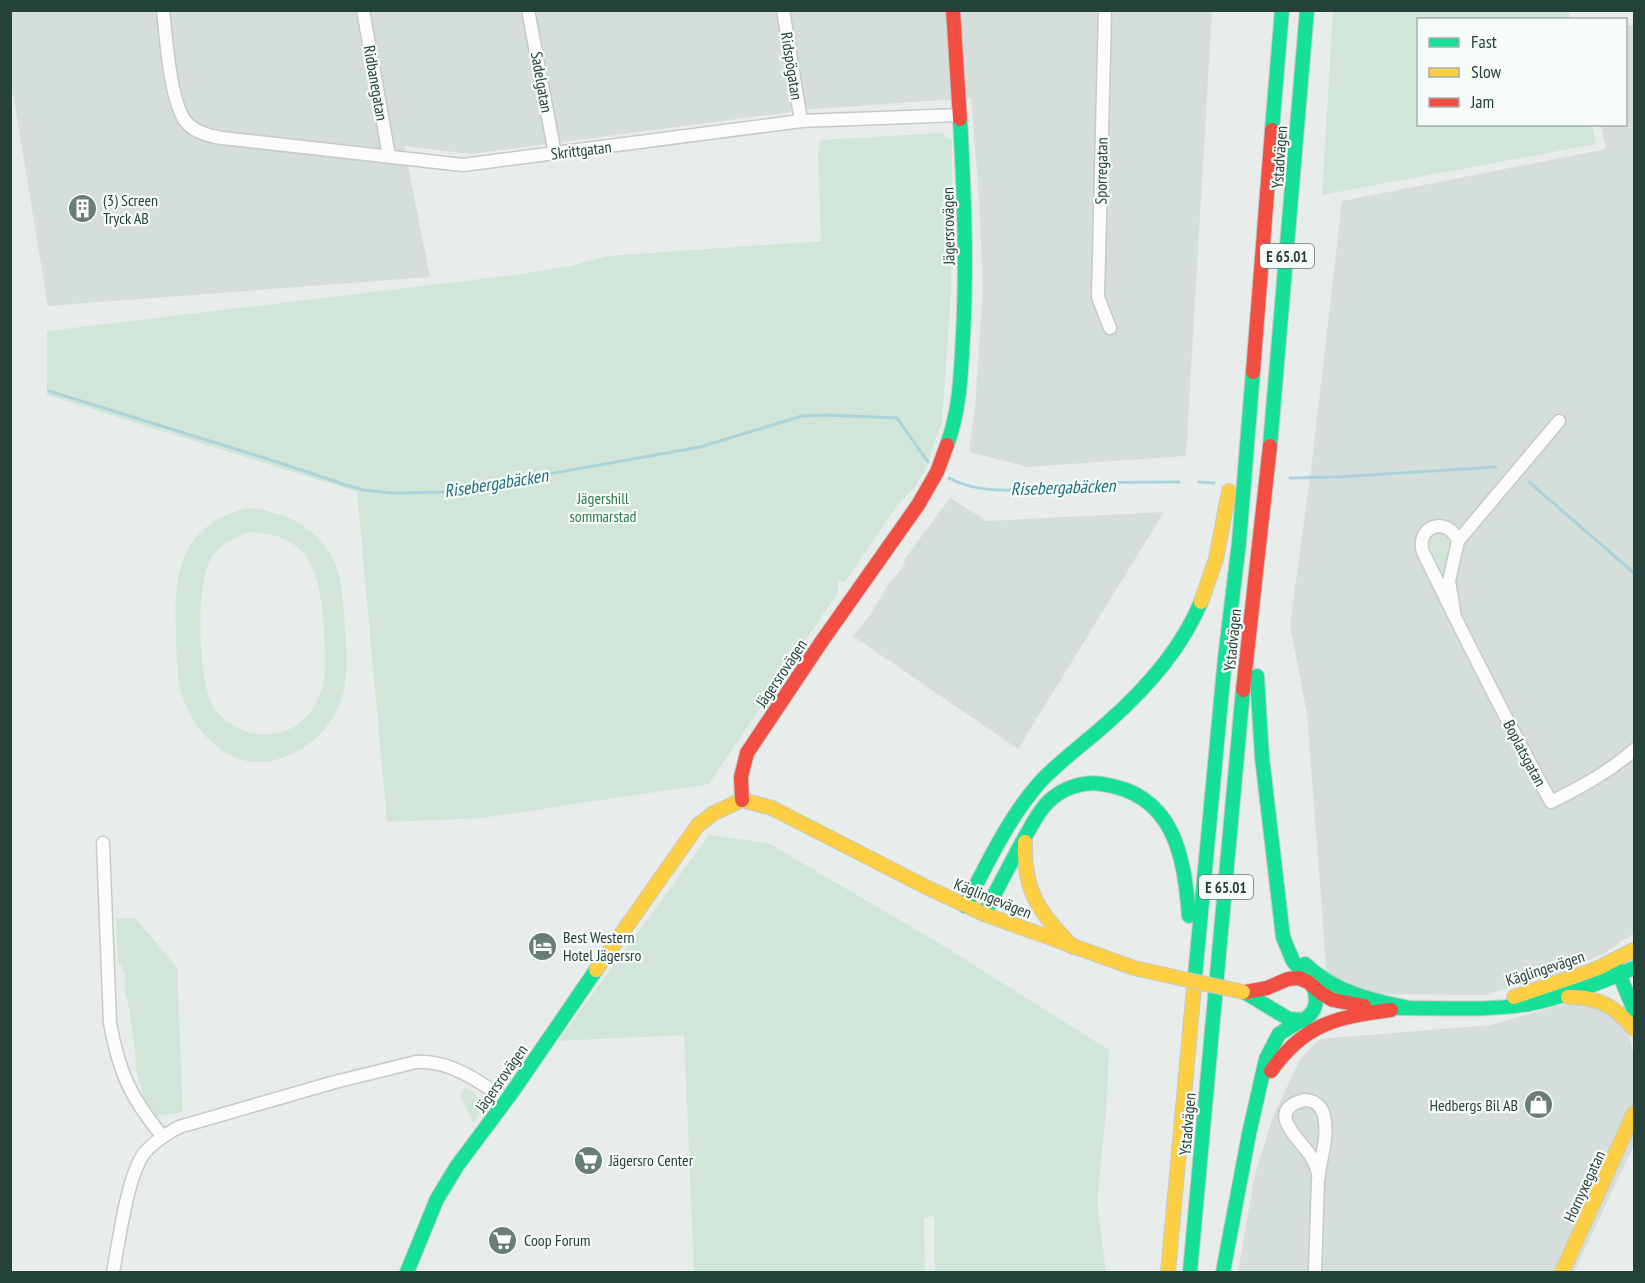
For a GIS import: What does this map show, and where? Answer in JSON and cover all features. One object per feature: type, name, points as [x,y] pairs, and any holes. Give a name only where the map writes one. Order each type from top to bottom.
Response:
[{"type":"main road","name":"Jägersrovägen","points":[[407,1272],[437,1199],[457,1166],[506,1100],[650,891],[698,825],[714,813],[742,800],[741,777],[747,753],[822,641],[918,505],[937,472],[953,428],[960,383],[965,292],[965,201],[953,10]]},
{"type":"main road","name":"Ystadvägen","points":[[1168,1272],[1225,658],[1239,543],[1282,10]]},
{"type":"main road","name":"Ystadvägen","points":[[1190,1272],[1224,920],[1249,625],[1265,501],[1295,173],[1306,10]]},
{"type":"main road","points":[[965,906],[1009,824],[1042,779],[1141,691],[1168,662],[1195,620],[1215,566],[1224,528],[1237,436],[1249,321],[1258,295]]},
{"type":"main road","points":[[1223,1272],[1249,1134],[1266,1059],[1274,1041],[1282,1032],[1310,1016],[1315,1010],[1317,996],[1293,961],[1283,937],[1266,798],[1257,693],[1258,639],[1267,533],[1265,501]]},
{"type":"main road","points":[[984,914],[1041,810],[1058,794],[1083,784],[1105,783],[1142,796],[1167,824],[1183,861],[1188,887],[1189,921],[1183,1039],[1187,1067]]},
{"type":"main road","name":"Käglingevägen","points":[[742,800],[772,808],[984,914],[1134,968],[1244,992],[1263,1001],[1287,1020],[1301,1021],[1371,1007]]},
{"type":"main road","points":[[1025,838],[1024,870],[1033,899],[1049,924],[1073,947]]},
{"type":"main road","points":[[1279,897],[1291,941],[1299,956],[1318,976],[1345,993],[1409,1008]]},
{"type":"main road","name":"Käglingevägen","points":[[1244,992],[1267,988],[1294,978],[1303,980],[1333,1000],[1371,1007],[1463,1009],[1517,1006],[1549,999],[1611,970],[1635,950]]},
{"type":"main road","name":"Käglingevägen","points":[[1463,1009],[1611,970],[1635,968]]},
{"type":"main road","points":[[1611,970],[1635,1029]]},
{"type":"main road","points":[[1549,999],[1575,996],[1595,999],[1630,1014]]},
{"type":"main road","points":[[1258,1093],[1281,1056],[1298,1039],[1314,1028],[1336,1019],[1409,1008]]},
{"type":"main road","name":"Hornyxegatan","points":[[1562,1272],[1635,1113]]},
{"type":"street","name":"Skrittgatan","points":[[163,10],[173,89],[178,107],[188,124],[203,134],[224,138],[463,165],[801,122],[960,115]]},
{"type":"street","name":"Ridbanegatan","points":[[363,10],[389,156]]},
{"type":"street","name":"Sadelgatan","points":[[528,10],[555,154]]},
{"type":"street","name":"Ridspögatan","points":[[783,10],[801,122]]},
{"type":"street","name":"Sporregatan","points":[[1105,10],[1098,297],[1110,328]]},
{"type":"street","points":[[1458,540],[1559,421]]},
{"type":"street","name":"Boplatsgatan","points":[[1455,617],[1449,581],[1458,540],[1452,530],[1442,526],[1426,532],[1421,541],[1423,552],[1455,617],[1525,754],[1551,802],[1588,784],[1635,750]]},
{"type":"street","points":[[103,843],[110,1023],[114,1046],[135,1101],[162,1136]]},
{"type":"street","points":[[113,1272],[133,1173],[144,1154],[162,1136],[194,1122],[357,1075],[416,1062],[428,1061],[448,1065],[506,1100]]},
{"type":"street","points":[[1315,1272],[1318,1177],[1323,1151],[1325,1118],[1317,1104],[1304,1100],[1291,1107],[1286,1115],[1286,1121],[1289,1130],[1313,1159],[1318,1177]]},
{"type":"shaded area","points":[[10,11],[1212,11],[1186,456],[1028,467],[969,452],[975,407],[983,290],[971,98],[814,109],[471,154],[404,146],[430,277],[48,306],[11,82]]},
{"type":"shaded area","points":[[1634,24],[1634,933],[1604,954],[1552,976],[1484,995],[1378,994],[1327,977],[1307,714],[1290,625],[1311,470],[1342,201],[1606,149],[1601,126],[1627,126],[1627,26]]},
{"type":"shaded area","points":[[950,498],[987,521],[1164,512],[1018,749],[853,636],[905,564],[904,560]]},
{"type":"shaded area","points":[[1592,1005],[1608,1011],[1624,1026],[1630,1038],[1634,1058],[1634,1145],[1574,1272],[1238,1272],[1255,1174],[1273,1117],[1300,1059],[1319,1039],[1490,1025],[1556,1006]]},
{"type":"green space","points":[[1333,11],[1569,11],[1571,18],[1417,18],[1417,126],[1592,126],[1596,144],[1322,195]]},
{"type":"green space","name":"Jägershill sommarstad","points":[[942,133],[952,140],[951,294],[942,422],[925,470],[915,487],[897,506],[845,582],[838,580],[838,592],[709,784],[482,818],[387,822],[357,492],[47,395],[47,331],[515,275],[570,266],[608,256],[821,241],[818,154],[820,140]]},
{"type":"green space","points":[[247,508],[279,514],[293,520],[307,528],[328,550],[340,580],[347,658],[346,678],[339,706],[330,722],[305,747],[288,756],[271,761],[254,762],[236,758],[220,749],[210,741],[195,722],[180,689],[176,614],[180,568],[188,549],[201,532],[220,518]],"holes":[[[250,532],[271,535],[288,541],[301,550],[316,577],[323,612],[325,666],[323,687],[314,707],[306,717],[287,730],[274,734],[256,734],[231,724],[217,712],[207,691],[202,654],[202,590],[210,560],[222,546]]]},
{"type":"green space","points":[[1440,532],[1445,534],[1451,542],[1442,574],[1439,573],[1428,546],[1431,535]]},
{"type":"green space","points":[[709,835],[768,843],[939,943],[1109,1050],[1106,1114],[1097,1202],[1106,1272],[935,1272],[934,1216],[924,1218],[925,1272],[694,1272],[684,1035],[558,1041]]},
{"type":"green space","points":[[135,918],[177,967],[183,1112],[150,1117],[136,1071],[128,1002],[125,995],[125,973],[118,961],[116,919]]},
{"type":"green space","points":[[465,1087],[480,1099],[482,1106],[473,1123],[461,1096]]},
{"type":"waterway","name":"Risebergabäcken","points":[[49,391],[346,485],[364,490],[392,493],[448,492],[700,447],[802,416],[897,418],[928,462]]},
{"type":"waterway","name":"Risebergabäcken","points":[[1290,478],[1496,467]]},
{"type":"waterway","name":"Risebergabäcken","points":[[949,478],[965,485],[1000,490],[1037,489],[1090,483],[1179,482]]},
{"type":"waterway","name":"Risebergabäcken","points":[[1199,482],[1214,483]]},
{"type":"waterway","name":"Risebergabäcken","points":[[1529,482],[1634,573]]},
{"type":"traffic: fast","points":[[1272,130],[1282,10]]},
{"type":"traffic: fast","points":[[1270,446],[1307,10]]},
{"type":"traffic: fast","points":[[947,445],[955,418],[959,391],[964,309],[963,173],[960,119]]},
{"type":"traffic: fast","points":[[1194,987],[1225,658],[1239,543],[1253,372]]},
{"type":"traffic: fast","points":[[965,906],[999,841],[1029,795],[1049,773],[1120,711],[1148,683],[1183,637],[1201,602]]},
{"type":"traffic: fast","points":[[1257,676],[1262,757],[1283,937],[1293,961],[1312,985]]},
{"type":"traffic: fast","points":[[1190,1272],[1243,690]]},
{"type":"traffic: fast","points":[[984,914],[1044,806],[1066,789],[1095,783],[1126,790],[1145,800],[1160,814],[1171,831],[1178,850],[1187,893],[1189,916]]},
{"type":"traffic: fast","points":[[1305,964],[1316,974],[1341,988],[1367,998],[1409,1008]]},
{"type":"traffic: fast","points":[[1615,964],[1634,1010]]},
{"type":"traffic: fast","points":[[1399,1008],[1480,1008],[1529,1004],[1556,998],[1634,968]]},
{"type":"traffic: fast","points":[[407,1272],[437,1199],[457,1166],[513,1091],[596,970]]},
{"type":"traffic: fast","points":[[1302,1021],[1307,1018],[1315,1006],[1316,997],[1313,986]]},
{"type":"traffic: fast","points":[[1244,992],[1289,1019],[1305,1020]]},
{"type":"traffic: fast","points":[[1223,1272],[1249,1134],[1266,1059],[1279,1034],[1300,1021]]},
{"type":"traffic: slow","points":[[1201,602],[1216,559],[1229,491]]},
{"type":"traffic: slow","points":[[742,800],[772,808],[984,914],[1134,968],[1170,976]]},
{"type":"traffic: slow","points":[[596,970],[698,825],[714,813],[742,800]]},
{"type":"traffic: slow","points":[[1025,842],[1027,874],[1036,900],[1051,924],[1073,947]]},
{"type":"traffic: slow","points":[[1514,997],[1596,969],[1634,950]]},
{"type":"traffic: slow","points":[[1170,976],[1243,992]]},
{"type":"traffic: slow","points":[[1168,1272],[1194,987]]},
{"type":"traffic: slow","points":[[1568,997],[1588,998],[1605,1004],[1634,1029]]},
{"type":"traffic: slow","points":[[1562,1272],[1634,1113]]},
{"type":"traffic: jam","points":[[953,10],[960,119]]},
{"type":"traffic: jam","points":[[1253,372],[1272,130]]},
{"type":"traffic: jam","points":[[742,800],[741,777],[747,753],[822,641],[918,505],[937,472],[947,445]]},
{"type":"traffic: jam","points":[[1243,690],[1270,446]]},
{"type":"traffic: jam","points":[[1246,992],[1267,988],[1288,979],[1299,978],[1333,1000],[1364,1006]]},
{"type":"traffic: jam","points":[[1271,1071],[1283,1055],[1309,1033],[1338,1020],[1391,1010]]},
{"type":"place","name":"(3) Screen Tryck AB","points":[[82,209]]},
{"type":"place","name":"Best Western Hotel Jägersro","points":[[542,946]]},
{"type":"place","name":"Hedbergs Bil AB","points":[[1539,1105]]},
{"type":"place","name":"Jägersro Center","points":[[588,1160]]},
{"type":"place","name":"Coop Forum","points":[[503,1240]]}]
